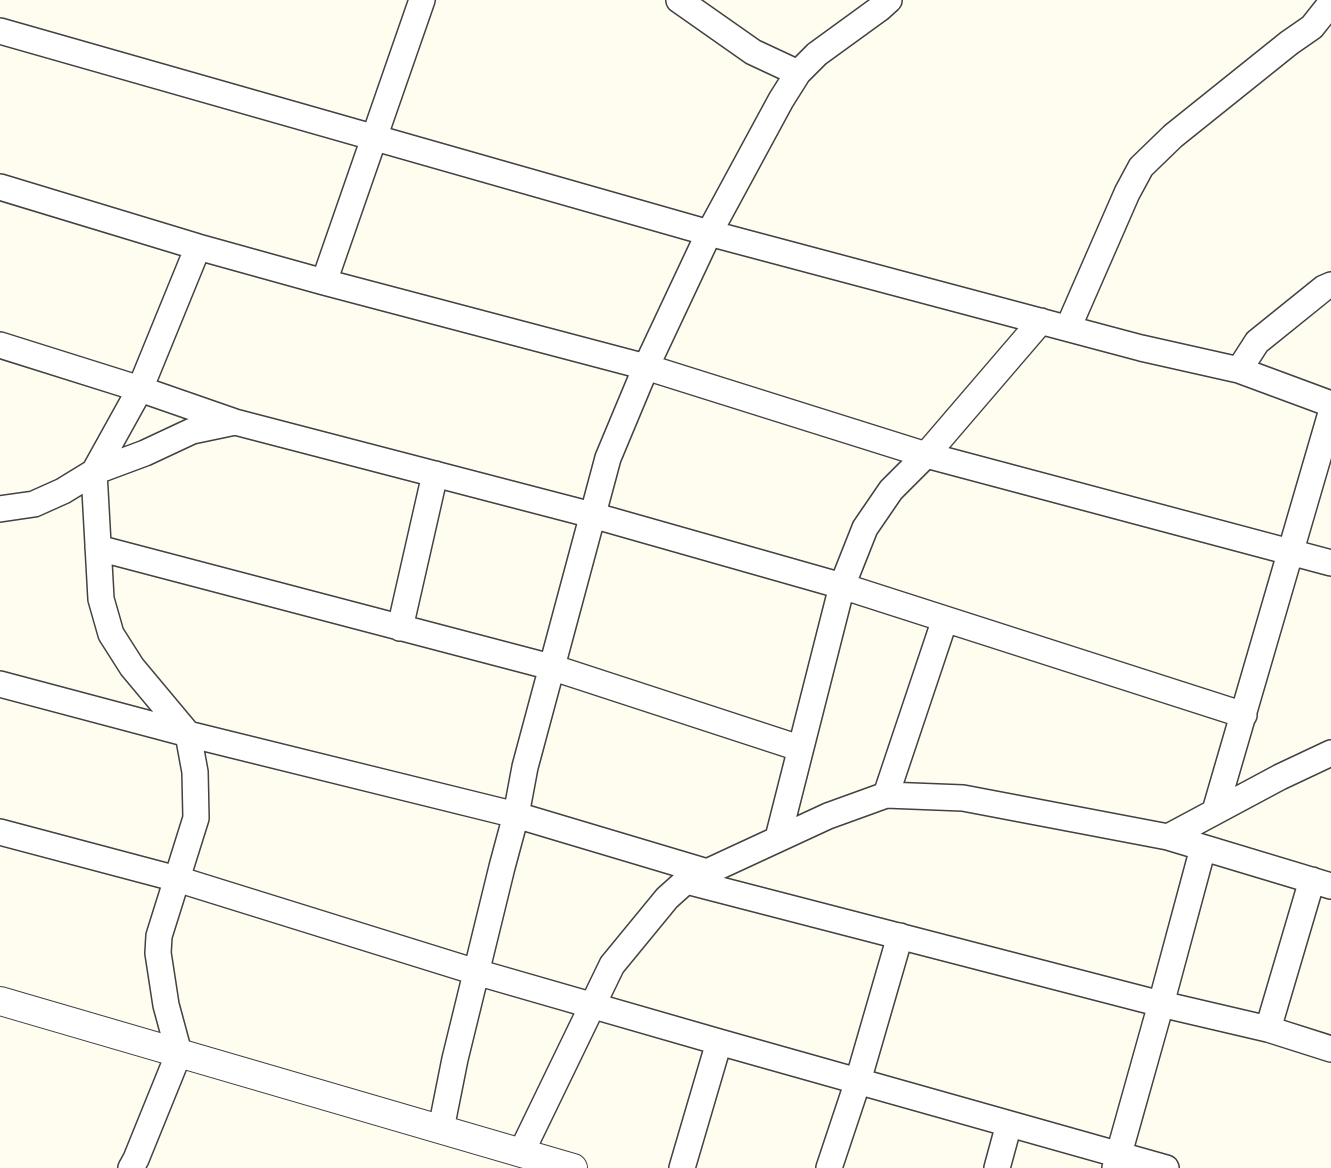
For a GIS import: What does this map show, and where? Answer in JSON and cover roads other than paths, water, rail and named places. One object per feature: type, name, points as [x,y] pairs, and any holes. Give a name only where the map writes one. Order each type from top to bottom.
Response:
[{"type":"street","points":[[324,282],[373,136],[422,0]]},
{"type":"street","points":[[679,0],[753,52],[798,73]]},
{"type":"street","points":[[441,1129],[455,1059],[516,815],[525,767],[608,458],[646,367],[708,233],[781,100],[798,73],[817,54],[879,9],[888,0]]},
{"type":"street","points":[[1068,328],[1127,193],[1141,167],[1173,136],[1289,43],[1312,27],[1331,3]]},
{"type":"street","points":[[0,31],[708,233],[1141,348],[1239,370],[1331,404]]},
{"type":"street","points":[[0,187],[198,247],[646,367],[926,455],[1331,563]]},
{"type":"street","points":[[131,1168],[179,1053],[166,1005],[158,953],[159,936],[196,818],[195,772],[188,734],[132,667],[111,634],[100,599],[94,472],[140,389],[198,247]]},
{"type":"street","points":[[1239,370],[1257,342],[1317,293],[1331,285]]},
{"type":"street","points":[[778,838],[799,748],[842,586],[865,528],[891,490],[926,455],[1041,321]]},
{"type":"street","points":[[0,345],[140,389],[234,422],[592,515],[842,586],[1244,715]]},
{"type":"street","points":[[1215,811],[1331,413]]},
{"type":"street","points":[[0,509],[34,504],[63,491],[94,472],[145,453],[192,431],[234,422]]},
{"type":"street","points":[[400,628],[435,474]]},
{"type":"street","points":[[98,548],[552,668],[799,748]]},
{"type":"street","points":[[886,795],[945,619]]},
{"type":"street","points":[[0,684],[188,734],[516,815],[696,876],[900,936],[1161,1004],[1268,1029],[1331,1049]]},
{"type":"street","points":[[1168,838],[1280,777],[1331,753]]},
{"type":"street","points":[[521,1153],[612,965],[667,898],[696,876],[828,816],[886,795],[963,798],[1168,838],[1322,883],[1268,1029]]},
{"type":"street","points":[[0,832],[177,880],[476,972],[1009,1124],[1116,1161],[1166,1168]]},
{"type":"street","points":[[1116,1161],[1203,848]]},
{"type":"street","points":[[829,1168],[858,1081],[900,936]]},
{"type":"street","points":[[0,1001],[573,1168]]},
{"type":"street","points":[[682,1168],[720,1042]]},
{"type":"street","points":[[997,1168],[1009,1124]]}]
